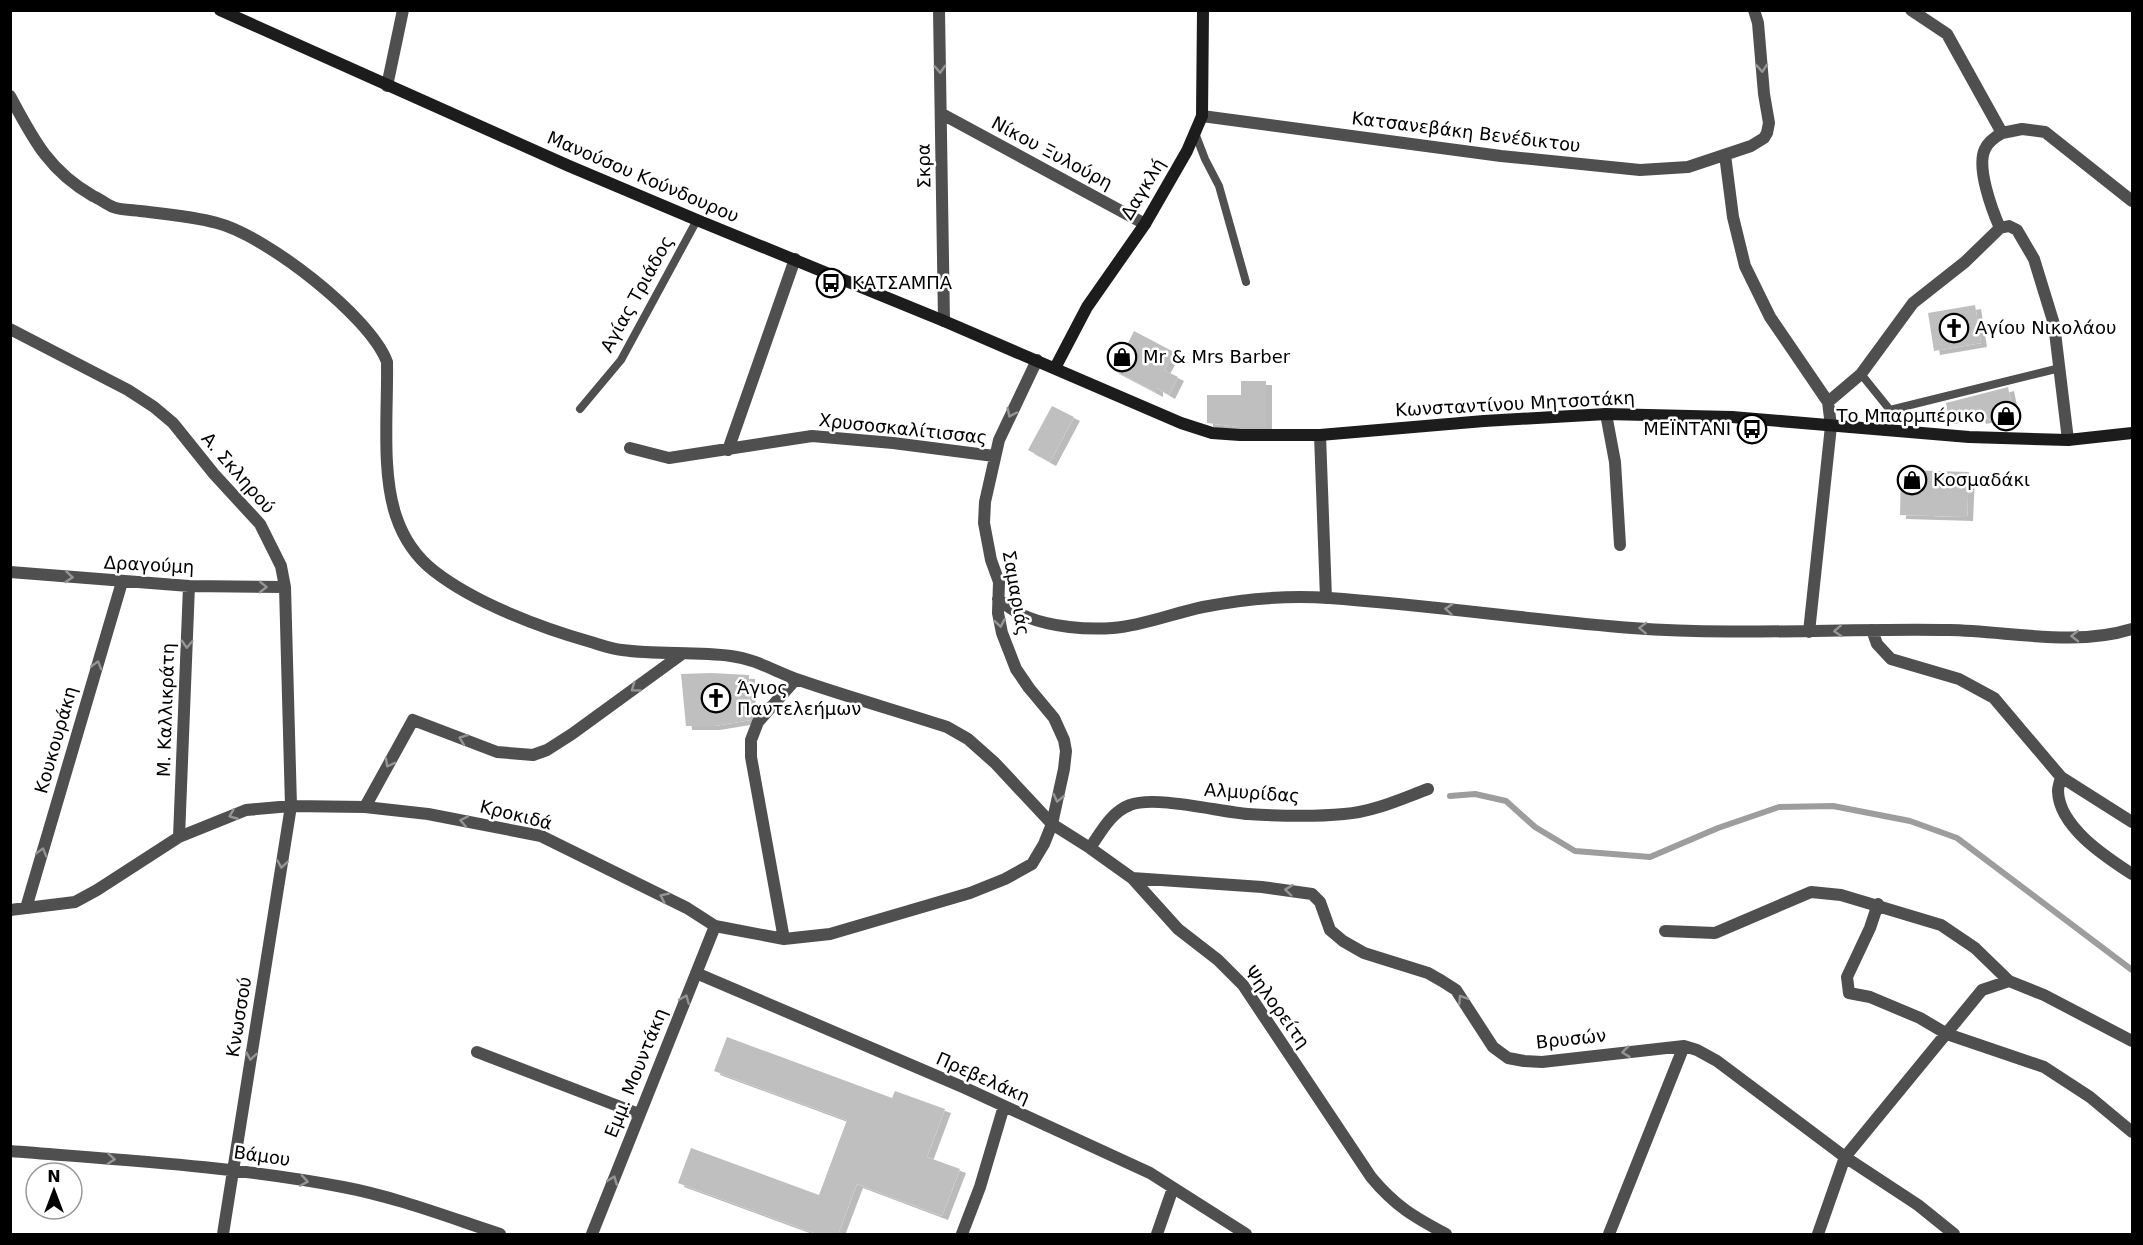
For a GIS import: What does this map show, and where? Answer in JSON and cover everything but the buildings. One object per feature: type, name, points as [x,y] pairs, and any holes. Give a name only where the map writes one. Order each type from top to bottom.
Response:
[{"type":"main road","name":"Μανούσου Κούνδουρου","points":[[220,10],[387,86],[697,220],[1055,368]]},
{"type":"main road","name":"Δαγκλή","points":[[1055,368],[1087,307],[1145,224],[1195,133],[1202,116],[1203,10]]},
{"type":"main road","name":"Κωνσταντίνου Μητσοτάκη","points":[[1055,368],[1181,423],[1212,432],[1240,435],[1320,435],[1484,421],[1606,414],[1732,417],[1969,437],[2068,440],[2133,434]]},
{"type":"street","points":[[387,86],[404,10]]},
{"type":"street","name":"Σκρα","points":[[939,10],[944,321]]},
{"type":"street","name":"Κατσανεβάκη Βενέδικτου","points":[[1202,116],[1501,156],[1640,170],[1688,166],[1757,142],[1764,138],[1769,128],[1758,22],[1754,10]]},
{"type":"street","points":[[1911,10],[1947,34],[2002,133]]},
{"type":"street","name":"Ψηλορείτη","points":[[10,96],[45,157],[75,185],[114,207],[219,223],[243,234],[301,269],[342,305],[373,338],[387,362],[387,450],[395,513],[403,533],[415,552],[434,570],[491,604],[574,637],[621,650],[732,656],[761,663],[796,679],[947,727],[968,739],[995,763],[1052,824],[1132,878],[1178,929],[1218,960],[1243,985],[1371,1177],[1387,1196],[1411,1216],[1446,1234]]},
{"type":"street","name":"Νίκου Ξυλούρη","points":[[942,114],[1145,224]]},
{"type":"street","points":[[2000,228],[1991,210],[1982,159],[1985,148],[2002,133],[2022,129],[2045,132],[2133,201]]},
{"type":"street","points":[[1725,155],[1733,217],[1744,266],[1770,317],[1828,402],[1831,426],[1809,632]]},
{"type":"street","points":[[2120,191],[2133,186]]},
{"type":"street","points":[[1828,402],[1861,374],[1913,303],[1965,261],[2000,228],[2009,226],[2017,230],[2034,259],[2054,324],[2068,440]]},
{"type":"street","points":[[728,450],[795,259]]},
{"type":"street","name":"Α. Σκληρού","points":[[10,329],[128,390],[154,406],[172,423],[214,474],[260,524],[281,566],[285,588],[291,806]]},
{"type":"street","name":"Σαμαριάς","points":[[1037,360],[999,440],[994,456],[984,523],[991,560],[999,582],[998,613],[1002,633],[1016,669],[1054,718],[1064,740],[1066,751],[1064,769],[1052,824]]},
{"type":"street","points":[[1606,414],[1615,462],[1620,545]]},
{"type":"street","points":[[1320,435],[1326,598]]},
{"type":"street","name":"Χρυσοσκαλίτισσας","points":[[630,448],[669,458],[812,436],[994,456]]},
{"type":"street","name":"Δραγούμη","points":[[10,572],[189,586],[285,588]]},
{"type":"street","name":"Κουκουράκη","points":[[26,908],[122,582]]},
{"type":"street","name":"Μ. Καλλικράτη","points":[[179,837],[189,586]]},
{"type":"street","points":[[998,599],[1028,618],[1085,628],[1114,628],[1204,607],[1256,598],[1326,598],[1634,628],[1809,632],[1954,630],[2025,637],[2097,636],[2133,629]]},
{"type":"street","points":[[1872,630],[1876,644],[1892,659],[1959,679],[1994,698],[2061,777],[2133,822]]},
{"type":"street","points":[[364,807],[412,720],[497,752],[533,755],[547,750],[572,734],[682,654]]},
{"type":"street","points":[[784,939],[751,757],[751,740],[758,722],[796,679]]},
{"type":"street","points":[[2061,777],[2058,790],[2060,803],[2077,831],[2105,856],[2133,874]]},
{"type":"street","name":"Αλμυρίδας","points":[[1090,848],[1106,824],[1117,813],[1138,803],[1173,804],[1257,814],[1346,814],[1380,806],[1428,789]]},
{"type":"street","name":"Κροκιδά","points":[[10,909],[75,902],[179,837],[246,810],[291,806],[364,807],[428,814],[541,836],[687,908],[715,926],[784,939],[830,934],[970,893],[1005,879],[1032,864],[1052,824]]},
{"type":"street","name":"Κνωσσού","points":[[223,1234],[291,806]]},
{"type":"street","name":"Βρυσών","points":[[1132,878],[1262,887],[1312,894],[1320,902],[1330,930],[1344,941],[1364,953],[1428,973],[1456,990],[1493,1047],[1509,1058],[1542,1062],[1684,1046],[1697,1050],[1717,1061],[1845,1157],[1918,1205],[1954,1234]]},
{"type":"street","points":[[1665,931],[1715,933],[1811,892],[1841,894],[1941,925],[1975,948],[2010,981],[2044,995],[2133,1041]]},
{"type":"street","points":[[1878,904],[1870,928],[1847,977],[1849,993],[1870,997],[1920,1018],[1947,1034],[2044,1067],[2090,1097],[2133,1132]]},
{"type":"street","name":"Εμμ. Μουντάκη","points":[[592,1234],[715,926]]},
{"type":"street","name":"Πρεβελάκη","points":[[696,973],[1004,1106],[1150,1173],[1246,1234]]},
{"type":"street","points":[[1818,1234],[1845,1157],[1982,990],[2010,981]]},
{"type":"street","points":[[1609,1234],[1684,1046]]},
{"type":"street","points":[[477,1052],[639,1114]]},
{"type":"street","points":[[963,1234],[980,1187],[1004,1106]]},
{"type":"street","name":"Βάμου","points":[[10,1151],[233,1169],[394,1199],[500,1234]]},
{"type":"street","points":[[1157,1234],[1173,1188]]},
{"type":"lane","points":[[1195,133],[1219,186],[1246,282]]},
{"type":"lane","name":"Αγίας Τριάδος","points":[[580,409],[621,360],[697,220]]},
{"type":"lane","points":[[1861,374],[1890,410],[2060,368]]},
{"type":"waterway","points":[[1450,796],[1475,794],[1506,801],[1535,827],[1575,851],[1650,857],[1718,828],[1779,807],[1833,806],[1910,821],[1957,838],[2132,970]]},
{"type":"place","name":"ΚΑΤΣΑΜΠΑ","points":[[831,283]]},
{"type":"place","name":"Αγίου Νικολάου","points":[[1954,328]]},
{"type":"place","name":"Mr & Mrs Barber","points":[[1122,357]]},
{"type":"place","name":"Το Μπαρμπέρικο","points":[[2006,416]]},
{"type":"place","name":"ΜΕΪΝΤΑΝΙ","points":[[1752,429]]},
{"type":"place","name":"Κοσμαδάκι","points":[[1912,480]]},
{"type":"place","name":"Άγιος Παντελεήμων","points":[[716,698]]}]
